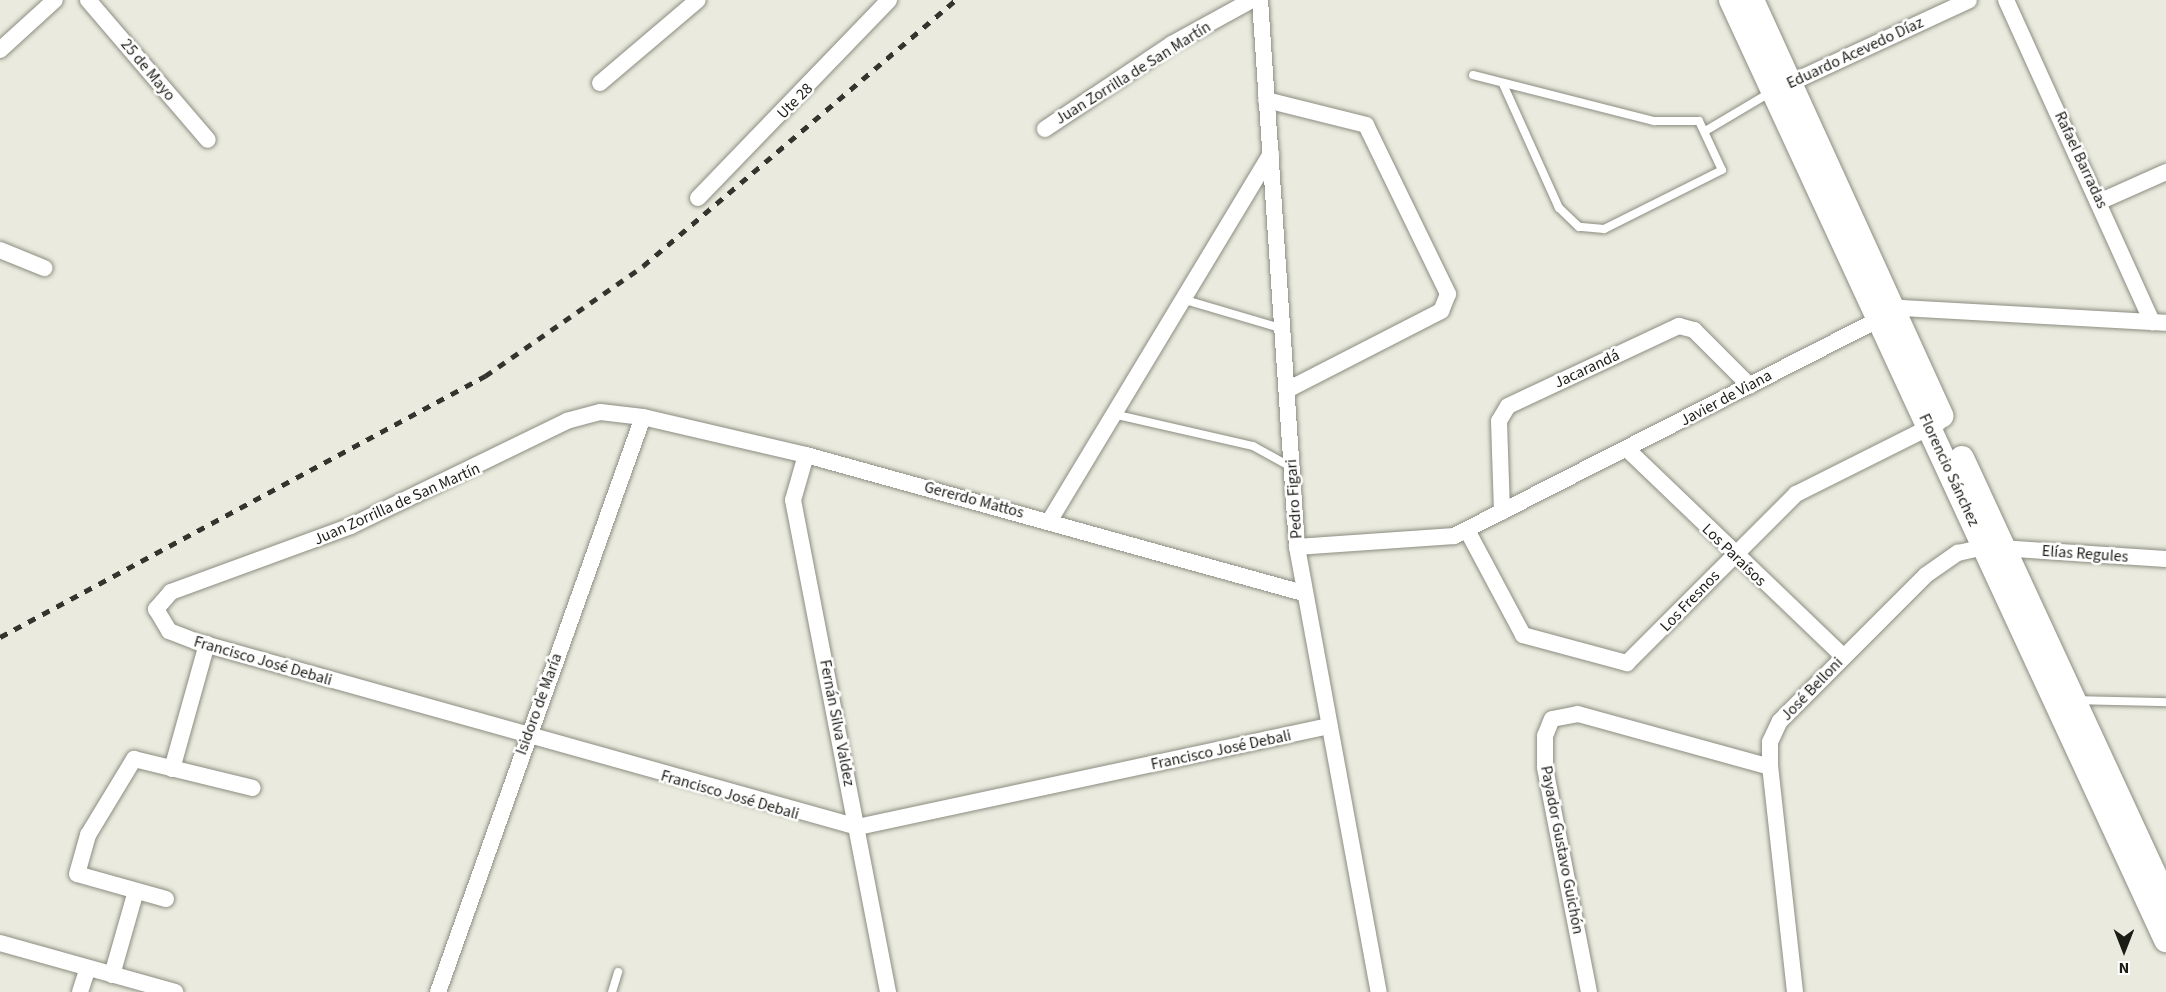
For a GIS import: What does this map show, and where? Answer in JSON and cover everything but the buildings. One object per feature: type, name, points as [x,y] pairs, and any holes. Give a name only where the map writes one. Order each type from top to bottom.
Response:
[{"type":"street","points":[[0,50],[55,0]]},
{"type":"street","name":"25 de Mayo","points":[[88,0],[208,140]]},
{"type":"street","points":[[600,83],[698,0]]},
{"type":"street","name":"Ute 28","points":[[698,198],[889,0]]},
{"type":"street","name":"Juan Zorrilla de San Martín","points":[[1045,129],[1172,44],[1252,0]]},
{"type":"street","name":"Pedro Figari","points":[[1260,0],[1266,100],[1287,330],[1287,390],[1297,548],[1326,727],[1378,992]]},
{"type":"street","name":"Florencio Sánchez","points":[[1731,0],[1781,87],[2067,704],[2166,900]]},
{"type":"street","name":"Florencio Sánchez","points":[[1752,0],[1781,87]]},
{"type":"street","name":"Eduardo Acevedo Díaz","points":[[1781,87],[1969,0]]},
{"type":"street","name":"Rafael Barradas","points":[[2006,0],[2159,322]]},
{"type":"street","points":[[1266,100],[1366,125],[1448,294],[1441,311],[1287,390]]},
{"type":"street","points":[[1050,520],[1271,154]]},
{"type":"street","points":[[2101,201],[2166,172]]},
{"type":"street","points":[[0,250],[44,268]]},
{"type":"street","name":"Javier de Viana","points":[[1297,548],[1445,538],[1467,530],[1628,450],[1886,316],[1909,307],[2159,322]]},
{"type":"street","name":"Jacarandá","points":[[1502,512],[1499,421],[1508,406],[1678,326],[1694,330],[1750,386]]},
{"type":"street","name":"Juan Zorrilla de San Martín","points":[[156,609],[171,592],[351,526],[567,421],[600,412],[643,417]]},
{"type":"street","name":"Gererdo Mattos","points":[[643,417],[806,455],[1050,520],[1303,593]]},
{"type":"street","name":"Isidoro de María","points":[[438,992],[526,738],[643,417]]},
{"type":"street","name":"Los Fresnos","points":[[1467,530],[1523,635],[1618,663],[1633,659],[1796,494],[1937,424]]},
{"type":"street","name":"Los Paraísos","points":[[1628,450],[1733,556],[1843,656]]},
{"type":"street","name":"Fernán Silva Valdez","points":[[806,455],[793,500],[858,827],[888,992]]},
{"type":"street","name":"Elías Regules","points":[[1994,548],[2166,559]]},
{"type":"street","name":"José Belloni","points":[[1795,992],[1770,767],[1770,742],[1780,722],[1843,656],[1937,565],[1994,548]]},
{"type":"street","name":"Francisco José Debali","points":[[156,609],[169,631],[207,644],[526,738],[858,827],[1326,727]]},
{"type":"street","points":[[172,769],[207,644]]},
{"type":"street","name":"Florencio Sánchez","points":[[2067,704],[2166,940]]},
{"type":"street","name":"Payador Gustavo Guichón","points":[[1589,992],[1545,767],[1545,736],[1552,718],[1578,714],[1770,767]]},
{"type":"street","points":[[166,899],[77,874],[88,835],[134,759],[253,788]]},
{"type":"street","points":[[112,975],[136,891]]},
{"type":"street","points":[[0,943],[175,992]]},
{"type":"street","points":[[80,992],[88,968]]},
{"type":"lane","points":[[1473,75],[1654,121],[1692,119],[1707,130],[1722,161],[1719,174],[1604,229],[1585,230],[1559,208],[1503,84]]},
{"type":"lane","points":[[1707,130],[1781,87]]},
{"type":"lane","points":[[1182,299],[1287,330]]},
{"type":"lane","points":[[1113,414],[1253,446],[1292,467]]},
{"type":"lane","points":[[2067,704],[2166,702]]},
{"type":"lane","points":[[612,992],[618,972]]},
{"type":"railway","points":[[0,637],[485,376],[643,266],[956,0]]}]
